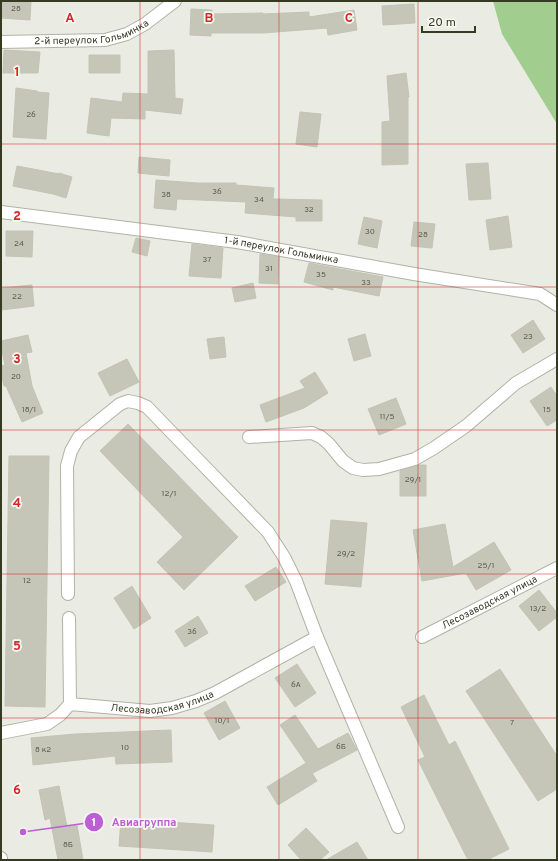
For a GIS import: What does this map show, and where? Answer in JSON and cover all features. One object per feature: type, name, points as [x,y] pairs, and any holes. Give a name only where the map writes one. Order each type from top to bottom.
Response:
[{"type":"street","name":"2-й переулок Гольминка","points":[[1,42],[104,40],[128,34],[145,24],[175,1]]},
{"type":"street","name":"1-й переулок Гольминка","points":[[1,212],[238,242],[414,274],[540,294],[557,305]]},
{"type":"street","points":[[249,436],[312,433],[321,437],[343,461],[353,468],[363,470],[379,469],[415,459],[434,448],[466,426],[516,383],[557,359]]},
{"type":"street","points":[[68,594],[67,466],[71,451],[80,437],[120,404],[128,401],[138,403],[147,407],[268,532],[284,557],[296,581],[317,637],[398,827]]},
{"type":"street","name":"Лесозаводская улица","points":[[422,637],[557,568]]},
{"type":"street","points":[[1,733],[47,724],[60,715],[70,704],[69,618]]},
{"type":"street","name":"Лесозаводская улица","points":[[70,704],[150,711],[172,708],[196,701],[215,693],[317,637]]},
{"type":"shaded area","points":[[493,1],[557,1],[557,124],[502,34]]},
{"type":"building","points":[[1,1],[31,1],[30,20],[1,18]]},
{"type":"building","points":[[414,4],[415,23],[383,25],[382,6]]},
{"type":"building","points":[[191,9],[212,10],[212,14],[309,12],[309,17],[354,10],[357,30],[328,35],[327,28],[263,33],[211,33],[211,36],[190,35]]},
{"type":"building","points":[[4,50],[40,52],[38,73],[3,73]]},
{"type":"building","points":[[174,50],[175,98],[183,99],[181,114],[145,110],[145,119],[111,118],[109,136],[87,133],[91,98],[122,102],[123,93],[148,94],[148,51]]},
{"type":"building","points":[[89,55],[120,55],[120,73],[89,73]]},
{"type":"building","points":[[406,73],[409,97],[408,164],[382,165],[382,122],[390,121],[387,76]]},
{"type":"building","points":[[16,88],[49,93],[46,139],[13,137]]},
{"type":"building","points":[[300,112],[321,114],[317,147],[296,144]]},
{"type":"building","points":[[139,157],[170,160],[169,176],[138,173]]},
{"type":"building","points":[[488,163],[491,199],[469,200],[466,164]]},
{"type":"building","points":[[17,166],[59,173],[72,177],[66,198],[13,186]]},
{"type":"building","points":[[156,180],[197,183],[236,183],[236,185],[274,188],[273,199],[322,200],[322,221],[296,221],[296,217],[245,213],[246,202],[177,199],[176,210],[154,208]]},
{"type":"building","points":[[508,216],[512,247],[490,250],[486,220]]},
{"type":"building","points":[[364,217],[382,221],[377,248],[358,244]]},
{"type":"building","points":[[414,222],[435,224],[432,248],[411,246]]},
{"type":"building","points":[[6,231],[33,231],[32,257],[6,256]]},
{"type":"building","points":[[136,238],[150,241],[147,256],[132,252]]},
{"type":"building","points":[[192,244],[223,248],[221,278],[189,276]]},
{"type":"building","points":[[260,254],[279,257],[278,284],[259,283]]},
{"type":"building","points":[[309,263],[383,277],[379,296],[333,287],[333,290],[304,282]]},
{"type":"building","points":[[253,283],[256,298],[235,302],[232,288]]},
{"type":"building","points":[[32,285],[34,306],[1,310],[1,288]]},
{"type":"building","points":[[533,320],[545,339],[523,353],[511,335]]},
{"type":"building","points":[[365,334],[371,356],[354,361],[348,339]]},
{"type":"building","points":[[28,335],[32,352],[26,353],[32,386],[43,413],[22,422],[6,386],[4,386],[1,366],[5,365],[1,341]]},
{"type":"building","points":[[224,337],[226,357],[210,359],[207,339]]},
{"type":"building","points":[[127,359],[139,382],[110,396],[98,373]]},
{"type":"building","points":[[315,372],[328,393],[304,408],[266,422],[260,405],[305,388],[300,381]]},
{"type":"building","points":[[551,387],[557,396],[557,420],[547,426],[530,401]]},
{"type":"building","points":[[396,398],[406,424],[379,435],[368,409]]},
{"type":"building","points":[[128,424],[238,537],[184,590],[157,562],[183,537],[100,451]]},
{"type":"building","points":[[9,456],[49,456],[45,707],[5,706]]},
{"type":"building","points":[[420,465],[426,465],[426,496],[400,496],[400,471]]},
{"type":"building","points":[[331,520],[367,523],[361,587],[325,584]]},
{"type":"building","points":[[445,524],[453,567],[494,542],[511,570],[476,590],[466,573],[422,581],[413,530]]},
{"type":"building","points":[[276,567],[286,582],[255,601],[245,586]]},
{"type":"building","points":[[132,586],[151,618],[134,629],[114,598]]},
{"type":"building","points":[[539,590],[557,613],[557,617],[539,631],[519,606]]},
{"type":"building","points":[[198,616],[208,633],[185,647],[175,631]]},
{"type":"building","points":[[297,664],[316,693],[295,707],[275,678]]},
{"type":"building","points":[[500,669],[557,756],[557,789],[538,801],[466,691]]},
{"type":"building","points":[[424,695],[449,745],[455,741],[509,849],[487,860],[468,860],[418,760],[425,757],[401,707]]},
{"type":"building","points":[[225,701],[240,728],[219,740],[204,713]]},
{"type":"building","points":[[295,715],[318,749],[348,733],[357,750],[313,773],[280,725]]},
{"type":"building","points":[[171,730],[172,762],[116,764],[115,756],[33,765],[31,738],[75,734]]},
{"type":"building","points":[[306,763],[317,781],[278,805],[267,787]]},
{"type":"building","points":[[59,786],[67,827],[77,825],[83,860],[58,860],[50,818],[45,820],[39,790]]},
{"type":"building","points":[[121,819],[214,825],[212,852],[119,846]]},
{"type":"building","points":[[306,828],[329,852],[320,860],[301,860],[288,845]]},
{"type":"building","points":[[357,842],[368,860],[326,860]]},
{"type":"place","name":"Авиагруппа","points":[[23,832]]}]
